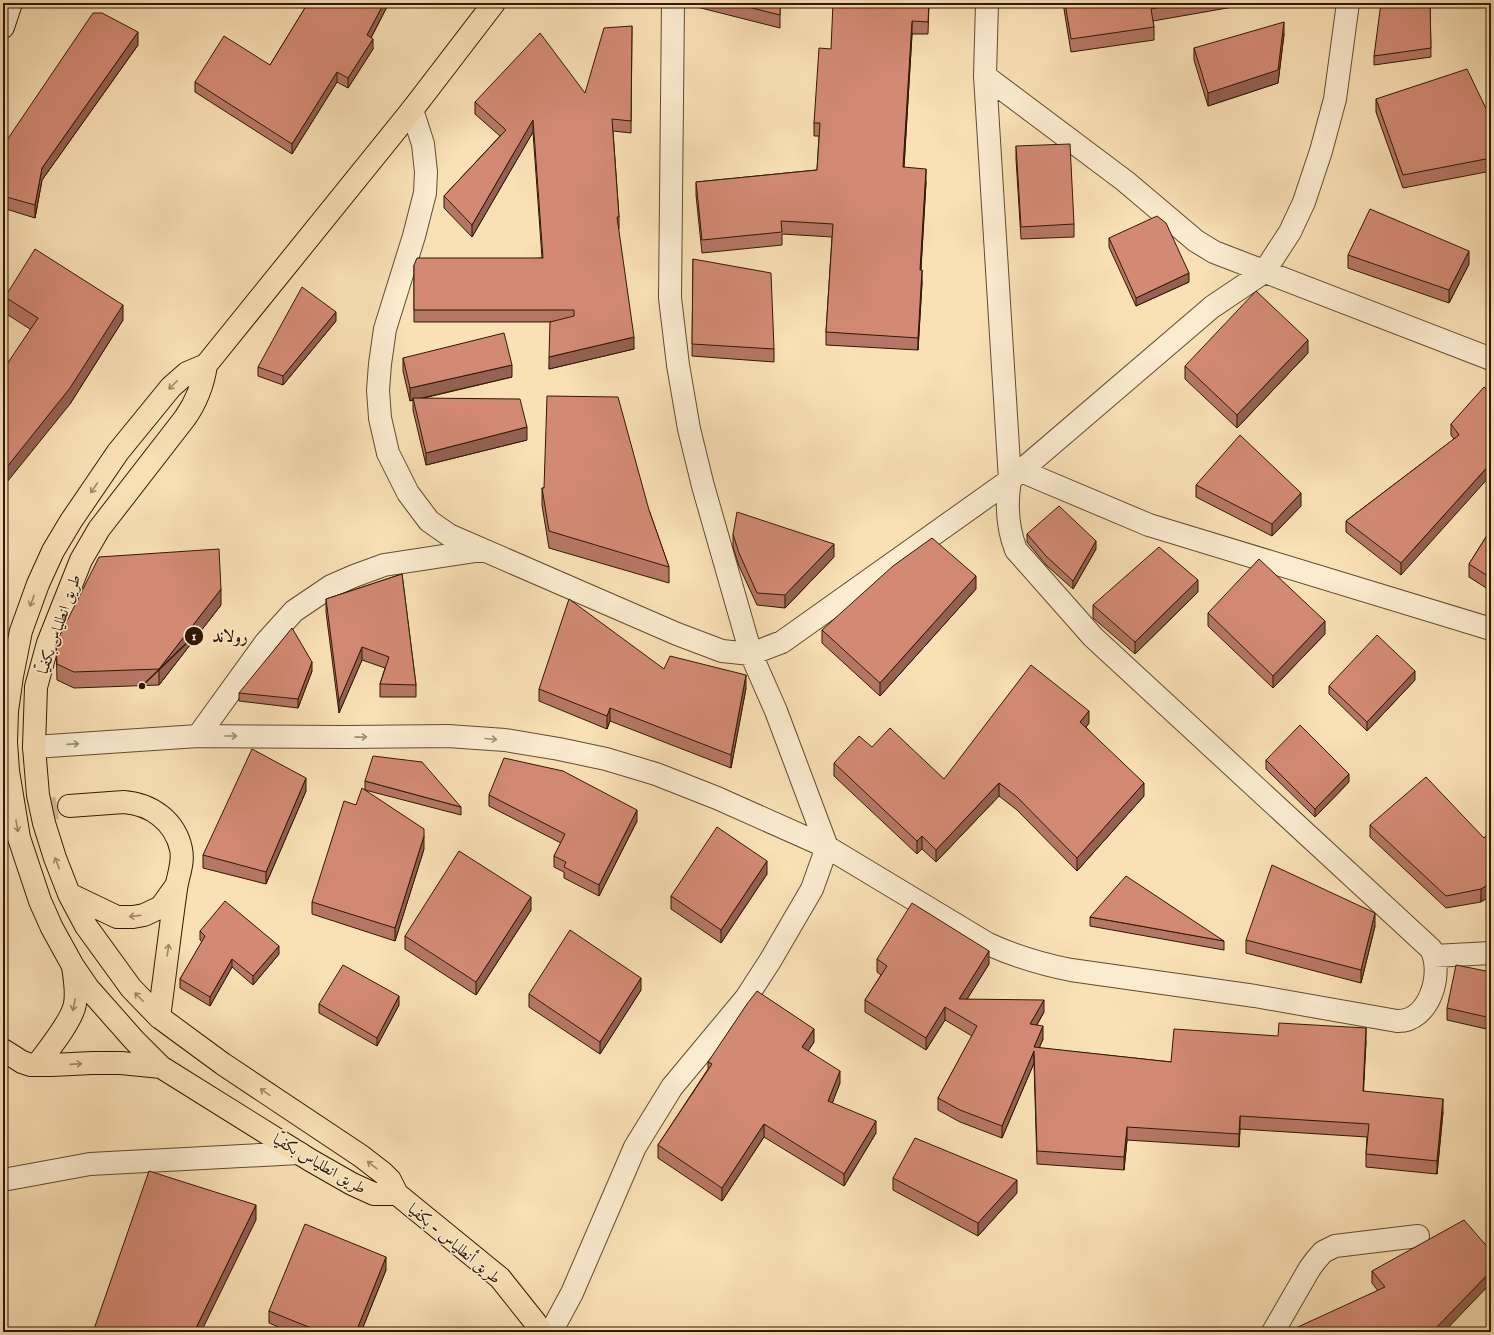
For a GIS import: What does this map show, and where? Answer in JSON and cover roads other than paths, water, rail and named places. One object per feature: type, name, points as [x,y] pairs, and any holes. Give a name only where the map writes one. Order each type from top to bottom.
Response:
[{"type":"highway","points":[[206,365],[412,110],[494,3]]},
{"type":"highway","name":"طريق انطلياس بكفيّا","points":[[206,365],[204,378],[195,404],[103,523],[81,560],[48,643],[36,687],[34,747],[38,795],[44,823],[54,858],[69,894],[86,926],[112,964],[131,988],[159,1016],[223,1064],[361,1156],[383,1173],[390,1180],[397,1194],[374,1194],[362,1188],[299,1153],[161,1067],[134,1040],[88,988],[73,966],[52,928],[40,901],[19,838],[11,796],[6,742],[7,711],[21,631],[38,584],[71,521],[118,452],[171,387],[188,373],[206,365]]},
{"type":"highway","points":[[69,806],[100,803],[133,803],[148,807],[160,815],[169,823],[175,833],[181,849],[182,862],[176,886],[159,1016]]},
{"type":"highway","points":[[69,894],[117,917],[133,917],[144,915],[160,907],[176,886]]},
{"type":"highway","points":[[37,1065],[64,1027],[75,1006],[76,992],[73,966]]},
{"type":"highway","points":[[3,1050],[26,1064],[52,1065],[121,1063],[161,1067]]},
{"type":"highway","name":"طريق أنطلياس - بكفيا","points":[[397,1194],[500,1278],[542,1332]]},
{"type":"street","points":[[551,1332],[572,1293],[635,1147],[672,1087],[746,998],[770,961],[812,889],[827,847],[776,711],[751,654],[703,486],[689,429],[675,342],[670,298],[673,3]]},
{"type":"street","points":[[34,747],[198,736],[448,736],[505,740],[559,749],[656,774],[717,798],[827,847],[988,944],[1027,960],[1071,970],[1255,996],[1403,1021],[1406,1021],[1418,1014],[1429,999],[1435,976],[1434,956],[1431,950],[1093,637],[1025,562],[1016,550],[1010,535],[1007,496],[1016,475],[985,76],[987,3]]},
{"type":"street","points":[[412,110],[423,144],[426,172],[425,193],[416,230],[385,329],[378,390],[380,418],[388,453],[408,493],[429,521],[450,535],[677,634],[722,651],[751,654],[782,642],[1016,475],[1212,307],[1264,272],[1293,226],[1304,202],[1321,151],[1335,99],[1348,3]]},
{"type":"street","points":[[985,76],[1124,181],[1196,241],[1214,252],[1491,359]]},
{"type":"street","points":[[1016,475],[1149,525],[1491,629]]},
{"type":"street","points":[[198,736],[266,642],[294,612],[324,591],[354,576],[384,565],[482,550]]},
{"type":"street","points":[[1434,956],[1491,953]]},
{"type":"street","points":[[3,1180],[90,1164],[299,1153]]},
{"type":"street","points":[[1273,1332],[1310,1268],[1323,1252],[1335,1246],[1349,1243],[1418,1236]]},
{"type":"tunnel","points":[[3,817],[69,806]]},
{"type":"place","name":"رولاند","points":[[142,686]]}]
